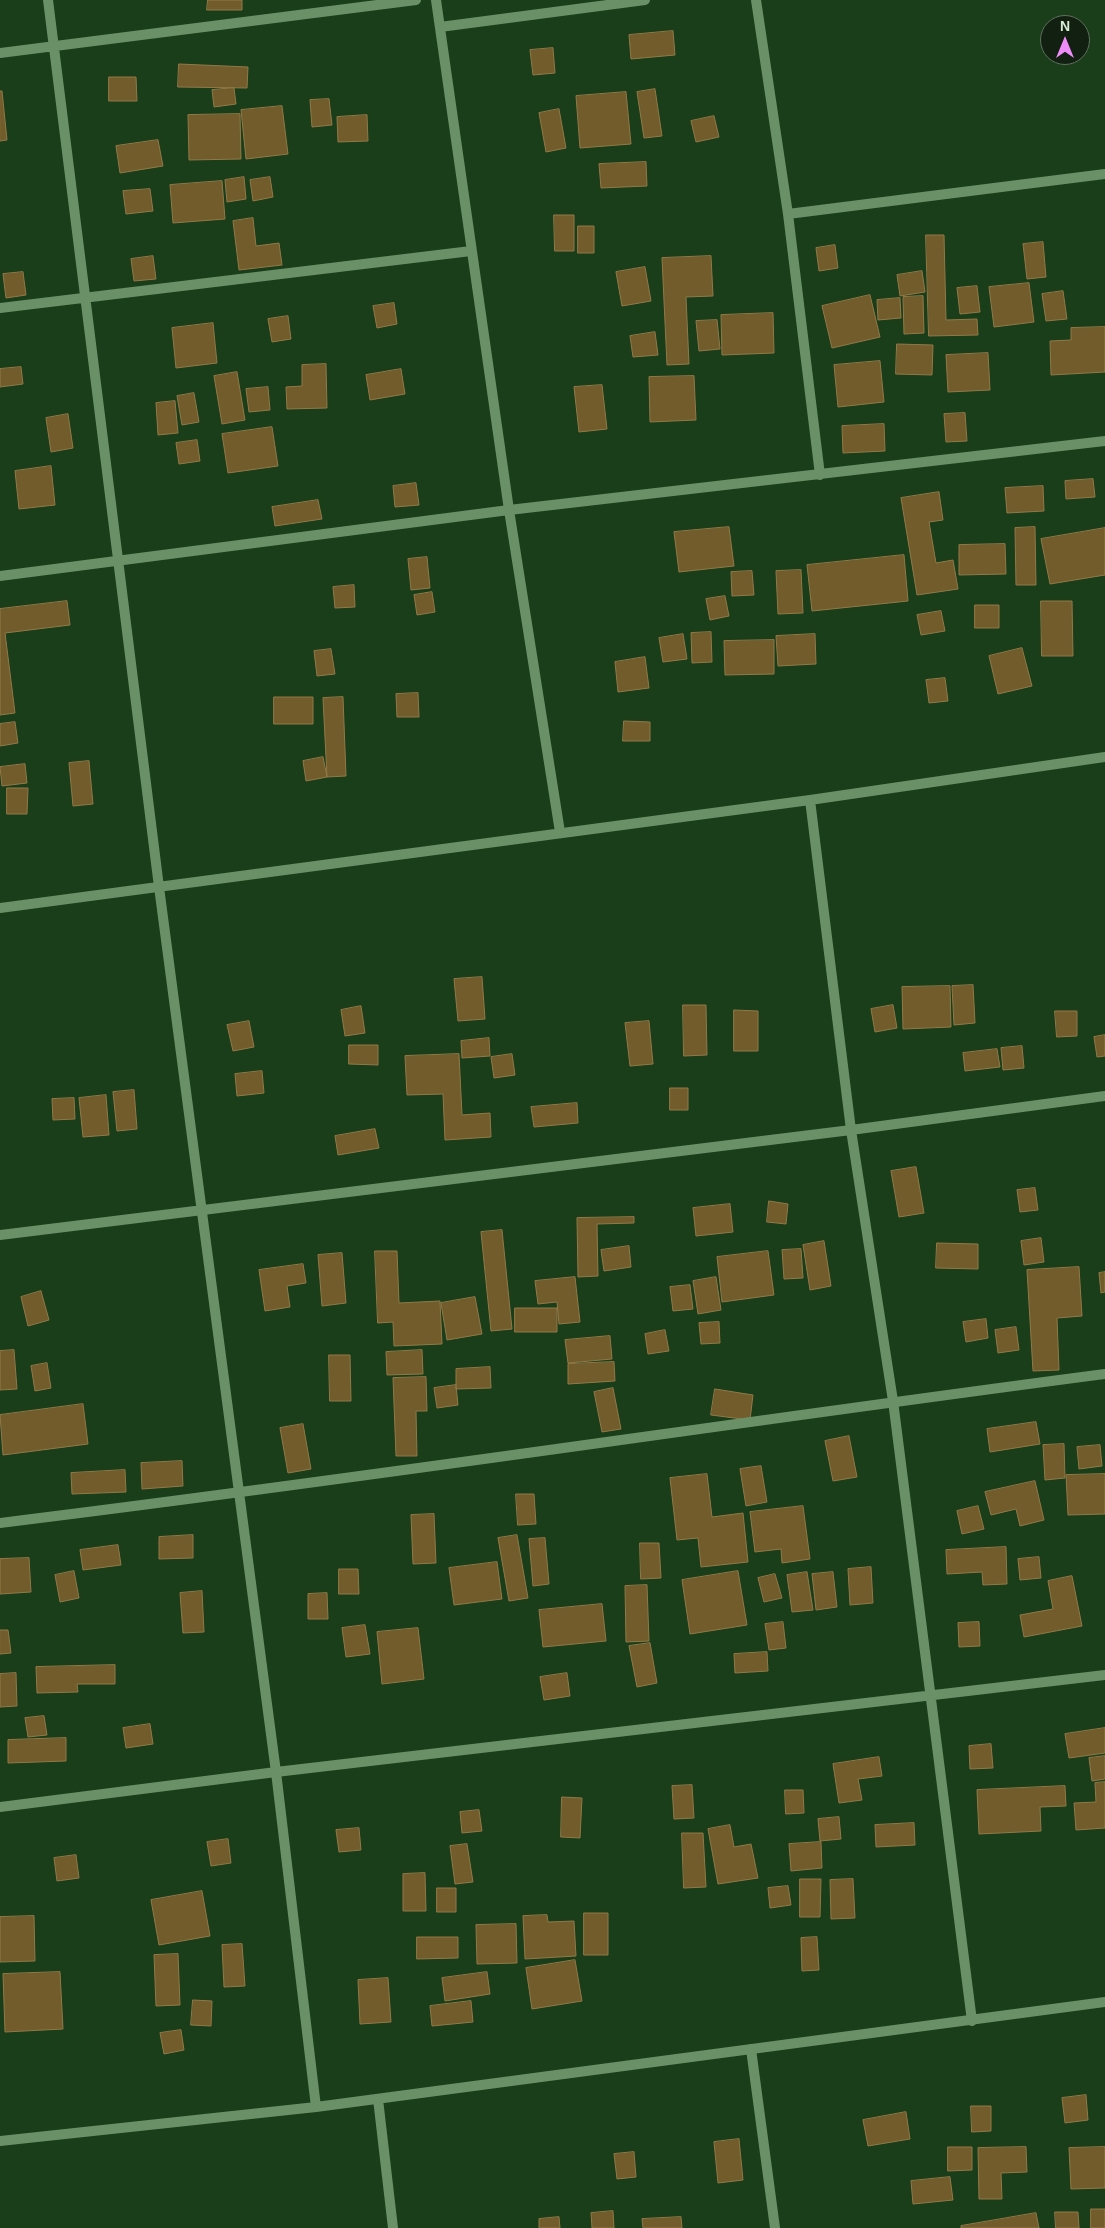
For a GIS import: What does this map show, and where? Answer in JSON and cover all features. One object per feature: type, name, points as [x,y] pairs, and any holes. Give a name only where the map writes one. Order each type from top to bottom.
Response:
[{"type":"street","points":[[48,0],[159,887],[276,1772],[316,2107]]},
{"type":"street","points":[[0,53],[416,0]]},
{"type":"street","points":[[436,0],[509,510],[560,832]]},
{"type":"street","points":[[440,27],[646,0]]},
{"type":"street","points":[[756,0],[788,214],[820,475]]},
{"type":"street","points":[[788,214],[1105,174]]},
{"type":"street","points":[[0,308],[86,296],[471,251]]},
{"type":"street","points":[[0,576],[509,510],[1105,441]]},
{"type":"street","points":[[0,908],[810,800],[1105,757]]},
{"type":"street","points":[[810,800],[851,1130],[893,1402],[972,2021]]},
{"type":"street","points":[[0,1235],[851,1130],[1105,1096]]},
{"type":"street","points":[[0,1523],[240,1494],[1105,1374]]},
{"type":"street","points":[[0,1807],[276,1772],[1105,1675]]},
{"type":"street","points":[[0,2141],[316,2107],[1105,2002]]},
{"type":"street","points":[[751,2049],[775,2228]]},
{"type":"street","points":[[378,2099],[393,2228]]},
{"type":"building","points":[[208,0],[242,0],[242,10],[207,10]]},
{"type":"building","points":[[673,31],[675,55],[631,59],[629,35]]},
{"type":"building","points":[[553,48],[555,73],[533,75],[530,50]]},
{"type":"building","points":[[179,64],[248,67],[247,88],[178,87]]},
{"type":"building","points":[[109,77],[136,77],[137,101],[109,101]]},
{"type":"building","points":[[234,88],[236,104],[214,107],[212,90]]},
{"type":"building","points":[[655,89],[662,136],[644,138],[637,92]]},
{"type":"building","points":[[0,91],[2,91],[7,140],[0,141]]},
{"type":"building","points":[[626,92],[631,144],[580,148],[576,96]]},
{"type":"building","points":[[329,99],[332,125],[312,127],[310,100]]},
{"type":"building","points":[[282,106],[288,154],[246,159],[241,110]]},
{"type":"building","points":[[559,109],[566,148],[546,152],[539,113]]},
{"type":"building","points":[[240,114],[241,159],[189,160],[188,115]]},
{"type":"building","points":[[367,115],[368,141],[338,142],[337,117]]},
{"type":"building","points":[[714,116],[719,137],[696,142],[691,121]]},
{"type":"building","points":[[158,140],[163,166],[120,173],[116,146]]},
{"type":"building","points":[[646,162],[647,186],[601,188],[599,164]]},
{"type":"building","points":[[244,177],[246,199],[227,202],[225,180]]},
{"type":"building","points":[[270,177],[273,197],[253,201],[250,180]]},
{"type":"building","points":[[222,181],[225,219],[173,223],[170,185]]},
{"type":"building","points":[[150,189],[153,211],[126,214],[123,191]]},
{"type":"building","points":[[554,215],[574,215],[574,251],[555,251]]},
{"type":"building","points":[[253,218],[256,246],[279,243],[282,265],[239,270],[233,221]]},
{"type":"building","points":[[578,226],[594,226],[594,253],[578,253]]},
{"type":"building","points":[[926,235],[944,235],[946,320],[977,319],[978,335],[929,336]]},
{"type":"building","points":[[1043,242],[1046,277],[1027,279],[1023,244]]},
{"type":"building","points":[[835,245],[838,268],[819,271],[816,248]]},
{"type":"building","points":[[153,256],[156,279],[134,281],[131,259]]},
{"type":"building","points":[[711,256],[713,296],[686,297],[689,364],[667,365],[662,258]]},
{"type":"building","points":[[645,267],[651,301],[622,306],[616,272]]},
{"type":"building","points":[[922,271],[925,292],[900,296],[897,275]]},
{"type":"building","points":[[23,272],[26,295],[6,298],[3,274]]},
{"type":"building","points":[[1029,283],[1034,322],[994,327],[989,287]]},
{"type":"building","points":[[977,286],[980,312],[960,314],[957,288]]},
{"type":"building","points":[[1063,291],[1067,319],[1046,321],[1042,294]]},
{"type":"building","points":[[870,295],[880,337],[832,348],[822,306]]},
{"type":"building","points":[[923,296],[924,333],[904,334],[903,297]]},
{"type":"building","points":[[900,298],[901,318],[878,320],[877,300]]},
{"type":"building","points":[[394,303],[397,324],[377,328],[373,306]]},
{"type":"building","points":[[773,313],[774,353],[722,355],[721,315]]},
{"type":"building","points":[[288,316],[291,339],[272,342],[268,319]]},
{"type":"building","points":[[717,320],[720,349],[699,351],[696,321]]},
{"type":"building","points":[[213,323],[217,363],[176,368],[172,328]]},
{"type":"building","points":[[1105,327],[1105,372],[1051,375],[1050,341],[1071,340],[1071,328]]},
{"type":"building","points":[[655,332],[658,355],[633,357],[630,336]]},
{"type":"building","points":[[897,344],[933,345],[932,375],[896,374]]},
{"type":"building","points":[[988,353],[990,390],[948,392],[946,355]]},
{"type":"building","points":[[880,361],[884,402],[838,407],[834,365]]},
{"type":"building","points":[[326,364],[327,408],[287,409],[286,387],[302,386],[302,365]]},
{"type":"building","points":[[21,367],[23,384],[0,387],[0,369]]},
{"type":"building","points":[[401,369],[405,394],[370,400],[366,375]]},
{"type":"building","points":[[237,372],[245,420],[222,424],[214,376]]},
{"type":"building","points":[[694,376],[696,420],[650,422],[649,377]]},
{"type":"building","points":[[602,385],[607,429],[579,432],[574,387]]},
{"type":"building","points":[[268,387],[270,410],[249,412],[246,389]]},
{"type":"building","points":[[194,393],[199,422],[182,425],[177,396]]},
{"type":"building","points":[[175,401],[178,433],[158,435],[156,403]]},
{"type":"building","points":[[965,413],[967,441],[946,442],[944,414]]},
{"type":"building","points":[[68,414],[73,448],[51,452],[46,418]]},
{"type":"building","points":[[884,424],[885,451],[843,453],[842,426]]},
{"type":"building","points":[[272,427],[278,466],[228,473],[222,434]]},
{"type":"building","points":[[197,440],[200,461],[179,464],[176,443]]},
{"type":"building","points":[[51,466],[55,505],[19,509],[15,471]]},
{"type":"building","points":[[1093,479],[1095,497],[1066,499],[1065,481]]},
{"type":"building","points":[[416,483],[419,505],[395,507],[393,486]]},
{"type":"building","points":[[1043,486],[1044,511],[1007,513],[1005,488]]},
{"type":"building","points":[[939,492],[943,520],[929,522],[936,563],[953,560],[958,589],[917,595],[901,498]]},
{"type":"building","points":[[318,500],[322,519],[275,526],[272,507]]},
{"type":"building","points":[[729,527],[734,566],[679,572],[674,532]]},
{"type":"building","points":[[1035,527],[1036,585],[1016,585],[1015,528]]},
{"type":"building","points":[[1105,528],[1105,575],[1050,584],[1041,539]]},
{"type":"building","points":[[1005,544],[1006,574],[959,575],[959,545]]},
{"type":"building","points":[[904,555],[908,601],[812,611],[807,565]]},
{"type":"building","points":[[427,557],[430,588],[411,590],[408,559]]},
{"type":"building","points":[[801,570],[803,613],[778,614],[776,571]]},
{"type":"building","points":[[752,571],[754,595],[732,596],[731,572]]},
{"type":"building","points":[[354,585],[355,607],[335,608],[333,587]]},
{"type":"building","points":[[432,592],[435,612],[417,615],[414,595]]},
{"type":"building","points":[[725,596],[729,616],[710,620],[706,599]]},
{"type":"building","points":[[67,601],[70,625],[5,633],[15,713],[0,715],[0,609]]},
{"type":"building","points":[[1041,601],[1072,601],[1073,656],[1042,656]]},
{"type":"building","points":[[975,605],[999,605],[999,628],[975,628]]},
{"type":"building","points":[[941,611],[945,631],[921,635],[917,615]]},
{"type":"building","points":[[711,632],[712,662],[692,663],[691,633]]},
{"type":"building","points":[[683,634],[687,659],[663,662],[659,638]]},
{"type":"building","points":[[815,634],[816,664],[778,666],[776,636]]},
{"type":"building","points":[[774,640],[774,674],[725,675],[724,641]]},
{"type":"building","points":[[1022,648],[1032,686],[998,694],[989,656]]},
{"type":"building","points":[[331,649],[335,674],[317,676],[314,651]]},
{"type":"building","points":[[645,657],[649,688],[618,692],[615,662]]},
{"type":"building","points":[[945,678],[948,701],[929,703],[926,680]]},
{"type":"building","points":[[418,693],[419,717],[397,717],[396,694]]},
{"type":"building","points":[[274,697],[313,697],[313,724],[274,724]]},
{"type":"building","points":[[343,697],[346,776],[327,777],[323,698]]},
{"type":"building","points":[[624,721],[650,722],[650,741],[623,741]]},
{"type":"building","points":[[15,722],[18,743],[0,746],[0,724]]},
{"type":"building","points":[[323,757],[327,777],[306,781],[303,761]]},
{"type":"building","points":[[89,761],[93,804],[73,806],[69,763]]},
{"type":"building","points":[[25,764],[27,783],[2,786],[0,767]]},
{"type":"building","points":[[7,788],[28,788],[27,814],[7,814]]},
{"type":"building","points":[[482,977],[485,1019],[458,1021],[454,979]]},
{"type":"building","points":[[973,985],[975,1023],[954,1025],[952,986]]},
{"type":"building","points":[[950,986],[951,1027],[903,1029],[902,987]]},
{"type":"building","points":[[683,1005],[706,1005],[707,1055],[684,1056]]},
{"type":"building","points":[[893,1005],[897,1028],[875,1032],[871,1009]]},
{"type":"building","points":[[361,1006],[365,1033],[345,1036],[341,1010]]},
{"type":"building","points":[[734,1010],[758,1011],[758,1051],[734,1051]]},
{"type":"building","points":[[1055,1011],[1077,1011],[1077,1036],[1057,1037]]},
{"type":"building","points":[[249,1021],[254,1047],[233,1051],[227,1025]]},
{"type":"building","points":[[649,1021],[653,1064],[630,1066],[625,1023]]},
{"type":"building","points":[[1105,1035],[1105,1056],[1097,1057],[1094,1037]]},
{"type":"building","points":[[489,1038],[490,1056],[462,1058],[461,1041]]},
{"type":"building","points":[[349,1045],[378,1045],[378,1065],[349,1064]]},
{"type":"building","points":[[1022,1046],[1024,1068],[1003,1070],[1001,1048]]},
{"type":"building","points":[[997,1049],[1000,1067],[965,1071],[963,1053]]},
{"type":"building","points":[[459,1054],[462,1115],[490,1113],[491,1137],[445,1140],[443,1094],[407,1095],[405,1056]]},
{"type":"building","points":[[512,1054],[515,1075],[494,1078],[491,1057]]},
{"type":"building","points":[[262,1071],[264,1093],[237,1096],[235,1074]]},
{"type":"building","points":[[670,1088],[688,1088],[688,1110],[670,1110]]},
{"type":"building","points":[[134,1090],[137,1129],[117,1131],[113,1092]]},
{"type":"building","points":[[106,1095],[109,1135],[83,1137],[79,1098]]},
{"type":"building","points":[[74,1098],[75,1119],[53,1120],[52,1099]]},
{"type":"building","points":[[577,1103],[578,1123],[534,1127],[531,1107]]},
{"type":"building","points":[[375,1129],[379,1148],[338,1155],[335,1136]]},
{"type":"building","points":[[916,1167],[924,1213],[899,1217],[891,1171]]},
{"type":"building","points":[[1035,1188],[1038,1210],[1020,1212],[1017,1190]]},
{"type":"building","points":[[769,1201],[788,1204],[786,1224],[767,1222]]},
{"type":"building","points":[[730,1204],[733,1232],[696,1236],[693,1208]]},
{"type":"building","points":[[634,1217],[634,1223],[597,1224],[598,1276],[578,1277],[577,1218]]},
{"type":"building","points":[[502,1230],[512,1329],[491,1331],[481,1232]]},
{"type":"building","points":[[1041,1238],[1044,1262],[1024,1265],[1021,1241]]},
{"type":"building","points":[[824,1241],[831,1286],[810,1290],[803,1245]]},
{"type":"building","points":[[937,1243],[978,1244],[978,1269],[936,1268]]},
{"type":"building","points":[[629,1246],[631,1267],[604,1271],[601,1250]]},
{"type":"building","points":[[801,1249],[803,1278],[784,1279],[782,1250]]},
{"type":"building","points":[[375,1251],[397,1251],[399,1303],[440,1301],[442,1344],[394,1346],[393,1322],[378,1323]]},
{"type":"building","points":[[768,1251],[774,1295],[722,1302],[717,1257]]},
{"type":"building","points":[[342,1253],[346,1303],[322,1306],[318,1255]]},
{"type":"building","points":[[303,1264],[306,1283],[287,1286],[290,1307],[265,1311],[259,1270]]},
{"type":"building","points":[[1079,1267],[1082,1316],[1057,1318],[1059,1370],[1033,1371],[1027,1270]]},
{"type":"building","points":[[1105,1272],[1105,1292],[1101,1293],[1099,1273]]},
{"type":"building","points":[[575,1277],[580,1322],[559,1324],[557,1302],[538,1304],[535,1281]]},
{"type":"building","points":[[716,1277],[721,1310],[698,1314],[693,1281]]},
{"type":"building","points":[[690,1285],[693,1309],[673,1311],[670,1287]]},
{"type":"building","points":[[41,1291],[49,1320],[28,1326],[21,1297]]},
{"type":"building","points":[[475,1297],[482,1334],[447,1340],[441,1303]]},
{"type":"building","points":[[515,1308],[557,1308],[557,1332],[515,1332]]},
{"type":"building","points":[[986,1319],[988,1338],[966,1342],[963,1322]]},
{"type":"building","points":[[719,1322],[720,1343],[701,1344],[699,1323]]},
{"type":"building","points":[[1016,1327],[1019,1350],[998,1353],[995,1330]]},
{"type":"building","points":[[665,1330],[669,1351],[648,1354],[645,1334]]},
{"type":"building","points":[[610,1336],[612,1359],[568,1363],[565,1340]]},
{"type":"building","points":[[14,1350],[17,1389],[0,1390],[0,1351]]},
{"type":"building","points":[[422,1350],[423,1374],[387,1375],[386,1352]]},
{"type":"building","points":[[329,1355],[350,1355],[351,1401],[330,1401]]},
{"type":"building","points":[[614,1362],[615,1381],[568,1384],[568,1364]]},
{"type":"building","points":[[47,1363],[51,1388],[35,1391],[31,1366]]},
{"type":"building","points":[[490,1367],[491,1388],[456,1389],[456,1369]]},
{"type":"building","points":[[426,1377],[427,1411],[416,1411],[417,1456],[396,1456],[393,1378]]},
{"type":"building","points":[[456,1385],[458,1405],[437,1408],[434,1388]]},
{"type":"building","points":[[613,1388],[621,1429],[602,1432],[594,1392]]},
{"type":"building","points":[[715,1389],[753,1395],[750,1420],[711,1415]]},
{"type":"building","points":[[83,1404],[88,1444],[3,1455],[0,1415]]},
{"type":"building","points":[[1036,1422],[1040,1444],[990,1452],[987,1429]]},
{"type":"building","points":[[303,1424],[311,1469],[288,1473],[280,1428]]},
{"type":"building","points":[[849,1436],[857,1477],[833,1481],[825,1441]]},
{"type":"building","points":[[1064,1444],[1065,1478],[1045,1480],[1043,1445]]},
{"type":"building","points":[[1100,1445],[1102,1466],[1079,1469],[1077,1447]]},
{"type":"building","points":[[182,1461],[183,1486],[142,1489],[141,1463]]},
{"type":"building","points":[[761,1466],[767,1502],[746,1506],[740,1469]]},
{"type":"building","points":[[125,1470],[126,1492],[72,1494],[71,1473]]},
{"type":"building","points":[[707,1474],[712,1517],[743,1513],[748,1562],[701,1567],[698,1538],[677,1540],[670,1478]]},
{"type":"building","points":[[1105,1474],[1105,1514],[1068,1515],[1066,1475]]},
{"type":"building","points":[[1035,1481],[1044,1520],[1020,1526],[1016,1509],[991,1515],[985,1492]]},
{"type":"building","points":[[516,1494],[534,1494],[536,1524],[518,1525]]},
{"type":"building","points":[[803,1506],[810,1559],[782,1563],[781,1549],[755,1552],[750,1512]]},
{"type":"building","points":[[978,1506],[984,1529],[962,1534],[957,1511]]},
{"type":"building","points":[[434,1514],[436,1563],[413,1564],[411,1515]]},
{"type":"building","points":[[193,1535],[193,1558],[159,1559],[159,1537]]},
{"type":"building","points":[[517,1535],[528,1598],[509,1601],[498,1538]]},
{"type":"building","points":[[545,1538],[549,1584],[533,1586],[529,1539]]},
{"type":"building","points":[[640,1543],[659,1543],[661,1578],[641,1579]]},
{"type":"building","points":[[118,1545],[121,1565],[83,1570],[80,1550]]},
{"type":"building","points":[[1006,1547],[1007,1584],[983,1585],[982,1572],[947,1574],[946,1550]]},
{"type":"building","points":[[1039,1557],[1041,1578],[1020,1580],[1018,1559]]},
{"type":"building","points":[[29,1558],[31,1592],[0,1594],[0,1559]]},
{"type":"building","points":[[497,1562],[502,1599],[454,1605],[449,1568]]},
{"type":"building","points":[[871,1567],[873,1603],[850,1605],[848,1569]]},
{"type":"building","points":[[339,1569],[358,1569],[359,1594],[339,1594]]},
{"type":"building","points":[[74,1571],[79,1598],[60,1602],[55,1575]]},
{"type":"building","points":[[738,1571],[747,1625],[690,1634],[682,1580]]},
{"type":"building","points":[[807,1572],[813,1610],[792,1612],[787,1575]]},
{"type":"building","points":[[833,1572],[837,1607],[816,1610],[812,1574]]},
{"type":"building","points":[[775,1574],[782,1598],[764,1602],[758,1578]]},
{"type":"building","points":[[1072,1576],[1082,1626],[1024,1637],[1020,1615],[1053,1609],[1048,1581]]},
{"type":"building","points":[[647,1585],[649,1641],[626,1642],[625,1586]]},
{"type":"building","points":[[202,1591],[204,1632],[183,1633],[180,1593]]},
{"type":"building","points":[[327,1593],[328,1619],[308,1619],[308,1594]]},
{"type":"building","points":[[602,1604],[606,1641],[543,1647],[539,1610]]},
{"type":"building","points":[[783,1622],[786,1648],[769,1650],[765,1624]]},
{"type":"building","points":[[979,1622],[980,1646],[959,1647],[958,1623]]},
{"type":"building","points":[[365,1625],[370,1654],[346,1657],[342,1628]]},
{"type":"building","points":[[418,1628],[424,1679],[382,1684],[377,1632]]},
{"type":"building","points":[[0,1630],[8,1630],[11,1653],[0,1654]]},
{"type":"building","points":[[650,1643],[657,1683],[637,1687],[629,1646]]},
{"type":"building","points":[[767,1652],[768,1671],[735,1673],[734,1654]]},
{"type":"building","points":[[115,1665],[115,1684],[77,1684],[78,1692],[37,1693],[36,1667]]},
{"type":"building","points":[[16,1673],[17,1706],[0,1707],[0,1674]]},
{"type":"building","points":[[567,1673],[570,1696],[544,1700],[540,1677]]},
{"type":"building","points":[[44,1716],[47,1735],[28,1737],[25,1718]]},
{"type":"building","points":[[150,1724],[153,1744],[126,1748],[123,1728]]},
{"type":"building","points":[[1105,1728],[1105,1753],[1069,1758],[1065,1734]]},
{"type":"building","points":[[66,1738],[66,1761],[8,1763],[8,1740]]},
{"type":"building","points":[[991,1744],[993,1768],[970,1769],[969,1746]]},
{"type":"building","points":[[1105,1756],[1105,1779],[1092,1781],[1089,1758]]},
{"type":"building","points":[[879,1757],[882,1776],[858,1779],[862,1800],[839,1803],[833,1764]]},
{"type":"building","points":[[1105,1782],[1105,1828],[1076,1830],[1074,1803],[1096,1802],[1095,1783]]},
{"type":"building","points":[[692,1785],[694,1818],[674,1819],[672,1786]]},
{"type":"building","points":[[1065,1786],[1066,1806],[1040,1807],[1041,1831],[979,1834],[977,1790]]},
{"type":"building","points":[[785,1790],[803,1790],[804,1813],[786,1814]]},
{"type":"building","points":[[562,1797],[582,1798],[580,1838],[561,1837]]},
{"type":"building","points":[[479,1810],[482,1831],[462,1833],[460,1812]]},
{"type":"building","points":[[839,1817],[841,1839],[820,1841],[818,1819]]},
{"type":"building","points":[[914,1823],[915,1845],[876,1847],[875,1825]]},
{"type":"building","points":[[730,1825],[734,1847],[751,1844],[758,1878],[718,1884],[708,1829]]},
{"type":"building","points":[[359,1828],[361,1850],[339,1852],[336,1830]]},
{"type":"building","points":[[682,1833],[703,1833],[706,1887],[684,1888]]},
{"type":"building","points":[[228,1839],[231,1863],[211,1866],[207,1842]]},
{"type":"building","points":[[821,1842],[822,1868],[791,1871],[789,1844]]},
{"type":"building","points":[[467,1844],[473,1882],[455,1884],[450,1846]]},
{"type":"building","points":[[76,1855],[79,1878],[57,1881],[54,1858]]},
{"type":"building","points":[[425,1873],[426,1911],[403,1911],[403,1874]]},
{"type":"building","points":[[800,1879],[821,1879],[820,1917],[800,1917]]},
{"type":"building","points":[[853,1879],[855,1918],[831,1919],[830,1880]]},
{"type":"building","points":[[788,1886],[791,1905],[770,1908],[768,1888]]},
{"type":"building","points":[[437,1888],[456,1888],[456,1912],[437,1912]]},
{"type":"building","points":[[202,1891],[210,1936],[159,1945],[151,1900]]},
{"type":"building","points":[[584,1913],[608,1913],[608,1955],[584,1955]]},
{"type":"building","points":[[547,1915],[548,1922],[574,1921],[576,1956],[525,1959],[523,1916]]},
{"type":"building","points":[[34,1916],[35,1961],[0,1962],[0,1917]]},
{"type":"building","points":[[516,1924],[517,1963],[477,1964],[476,1925]]},
{"type":"building","points":[[417,1937],[458,1937],[458,1958],[417,1959]]},
{"type":"building","points":[[817,1937],[819,1970],[802,1971],[801,1938]]},
{"type":"building","points":[[242,1944],[245,1986],[224,1987],[222,1945]]},
{"type":"building","points":[[178,1954],[180,2005],[156,2006],[154,1955]]},
{"type":"building","points":[[575,1960],[582,2001],[532,2009],[526,1968]]},
{"type":"building","points":[[60,1972],[63,2029],[5,2032],[3,1974]]},
{"type":"building","points":[[487,1972],[490,1994],[445,2001],[442,1978]]},
{"type":"building","points":[[388,1978],[391,2022],[360,2024],[358,1980]]},
{"type":"building","points":[[193,2000],[212,2001],[211,2026],[191,2025]]},
{"type":"building","points":[[471,2001],[473,2022],[432,2026],[430,2006]]},
{"type":"building","points":[[181,2030],[184,2050],[164,2054],[160,2033]]},
{"type":"building","points":[[1086,2095],[1088,2120],[1065,2123],[1062,2098]]},
{"type":"building","points":[[971,2106],[991,2106],[991,2131],[972,2132]]},
{"type":"building","points":[[906,2112],[910,2139],[868,2146],[863,2120]]},
{"type":"building","points":[[739,2139],[743,2180],[718,2183],[714,2142]]},
{"type":"building","points":[[948,2147],[972,2147],[972,2170],[948,2171]]},
{"type":"building","points":[[1026,2147],[1027,2172],[1001,2173],[1002,2199],[979,2199],[978,2148]]},
{"type":"building","points":[[1105,2147],[1105,2188],[1071,2189],[1069,2148]]},
{"type":"building","points":[[634,2152],[636,2177],[617,2179],[614,2154]]},
{"type":"building","points":[[950,2177],[953,2200],[913,2204],[911,2181]]},
{"type":"building","points":[[1091,2209],[1105,2209],[1105,2228],[1091,2228]]},
{"type":"building","points":[[613,2211],[614,2228],[592,2228],[591,2213]]},
{"type":"building","points":[[1055,2212],[1078,2212],[1079,2228],[1056,2228]]},
{"type":"building","points":[[1036,2213],[1039,2228],[961,2228],[961,2226]]},
{"type":"building","points":[[559,2217],[560,2228],[539,2228],[539,2219]]},
{"type":"building","points":[[681,2217],[682,2228],[643,2228],[642,2219]]}]
